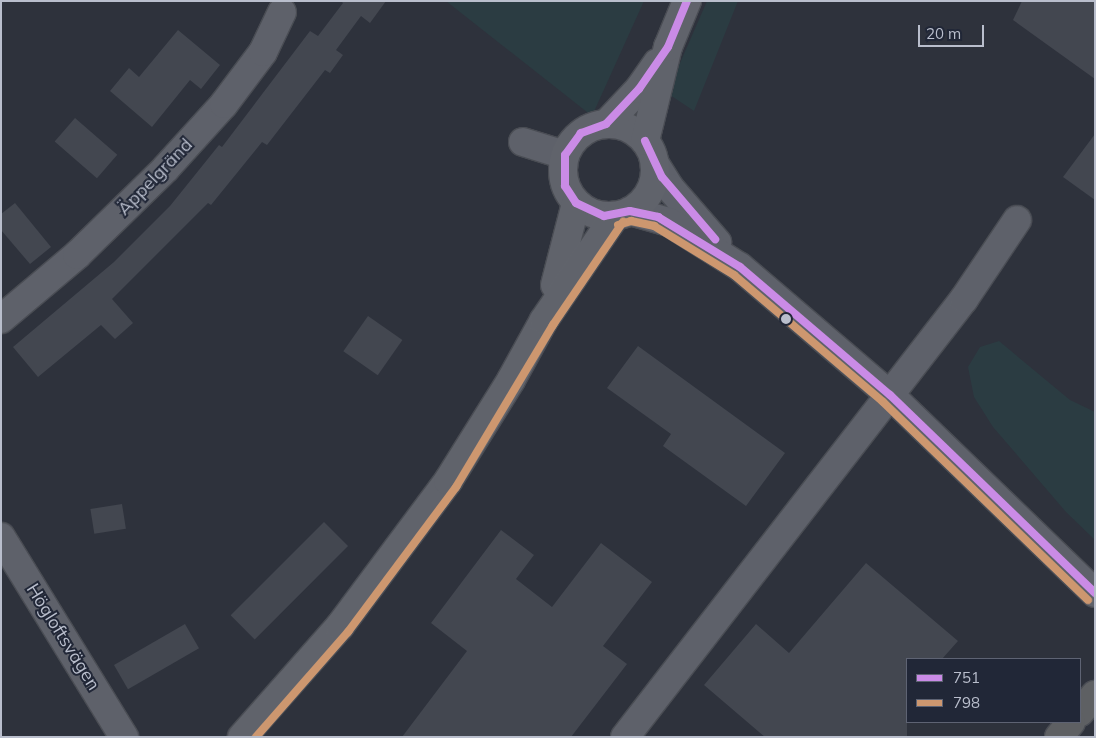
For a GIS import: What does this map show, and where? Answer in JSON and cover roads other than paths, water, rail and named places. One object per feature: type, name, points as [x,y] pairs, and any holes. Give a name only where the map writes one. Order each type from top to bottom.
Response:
[{"type":"highway","points":[[1081,711],[1095,695]]},
{"type":"highway","points":[[1058,737],[1071,723]]},
{"type":"main road","points":[[623,213],[594,214],[576,203],[565,186],[565,155],[581,133],[606,124],[639,89],[668,47],[687,1]]},
{"type":"main road","points":[[242,737],[340,626],[448,481],[511,380],[544,320],[623,213],[647,196],[655,176],[650,153],[668,47]]},
{"type":"main road","points":[[606,124],[628,128],[650,153]]},
{"type":"main road","points":[[544,320],[570,239],[576,203]]},
{"type":"street","name":"Äppelgränd","points":[[1,319],[77,254],[166,168],[224,104],[263,52],[282,12]]},
{"type":"street","points":[[523,142],[565,155]]},
{"type":"street","points":[[650,153],[670,188],[740,267],[890,395],[1095,593]]},
{"type":"street","points":[[623,213],[669,222],[740,267]]},
{"type":"street","points":[[625,737],[964,300],[1017,220]]},
{"type":"street","name":"Högloftsvägen","points":[[1,537],[124,737]]}]
